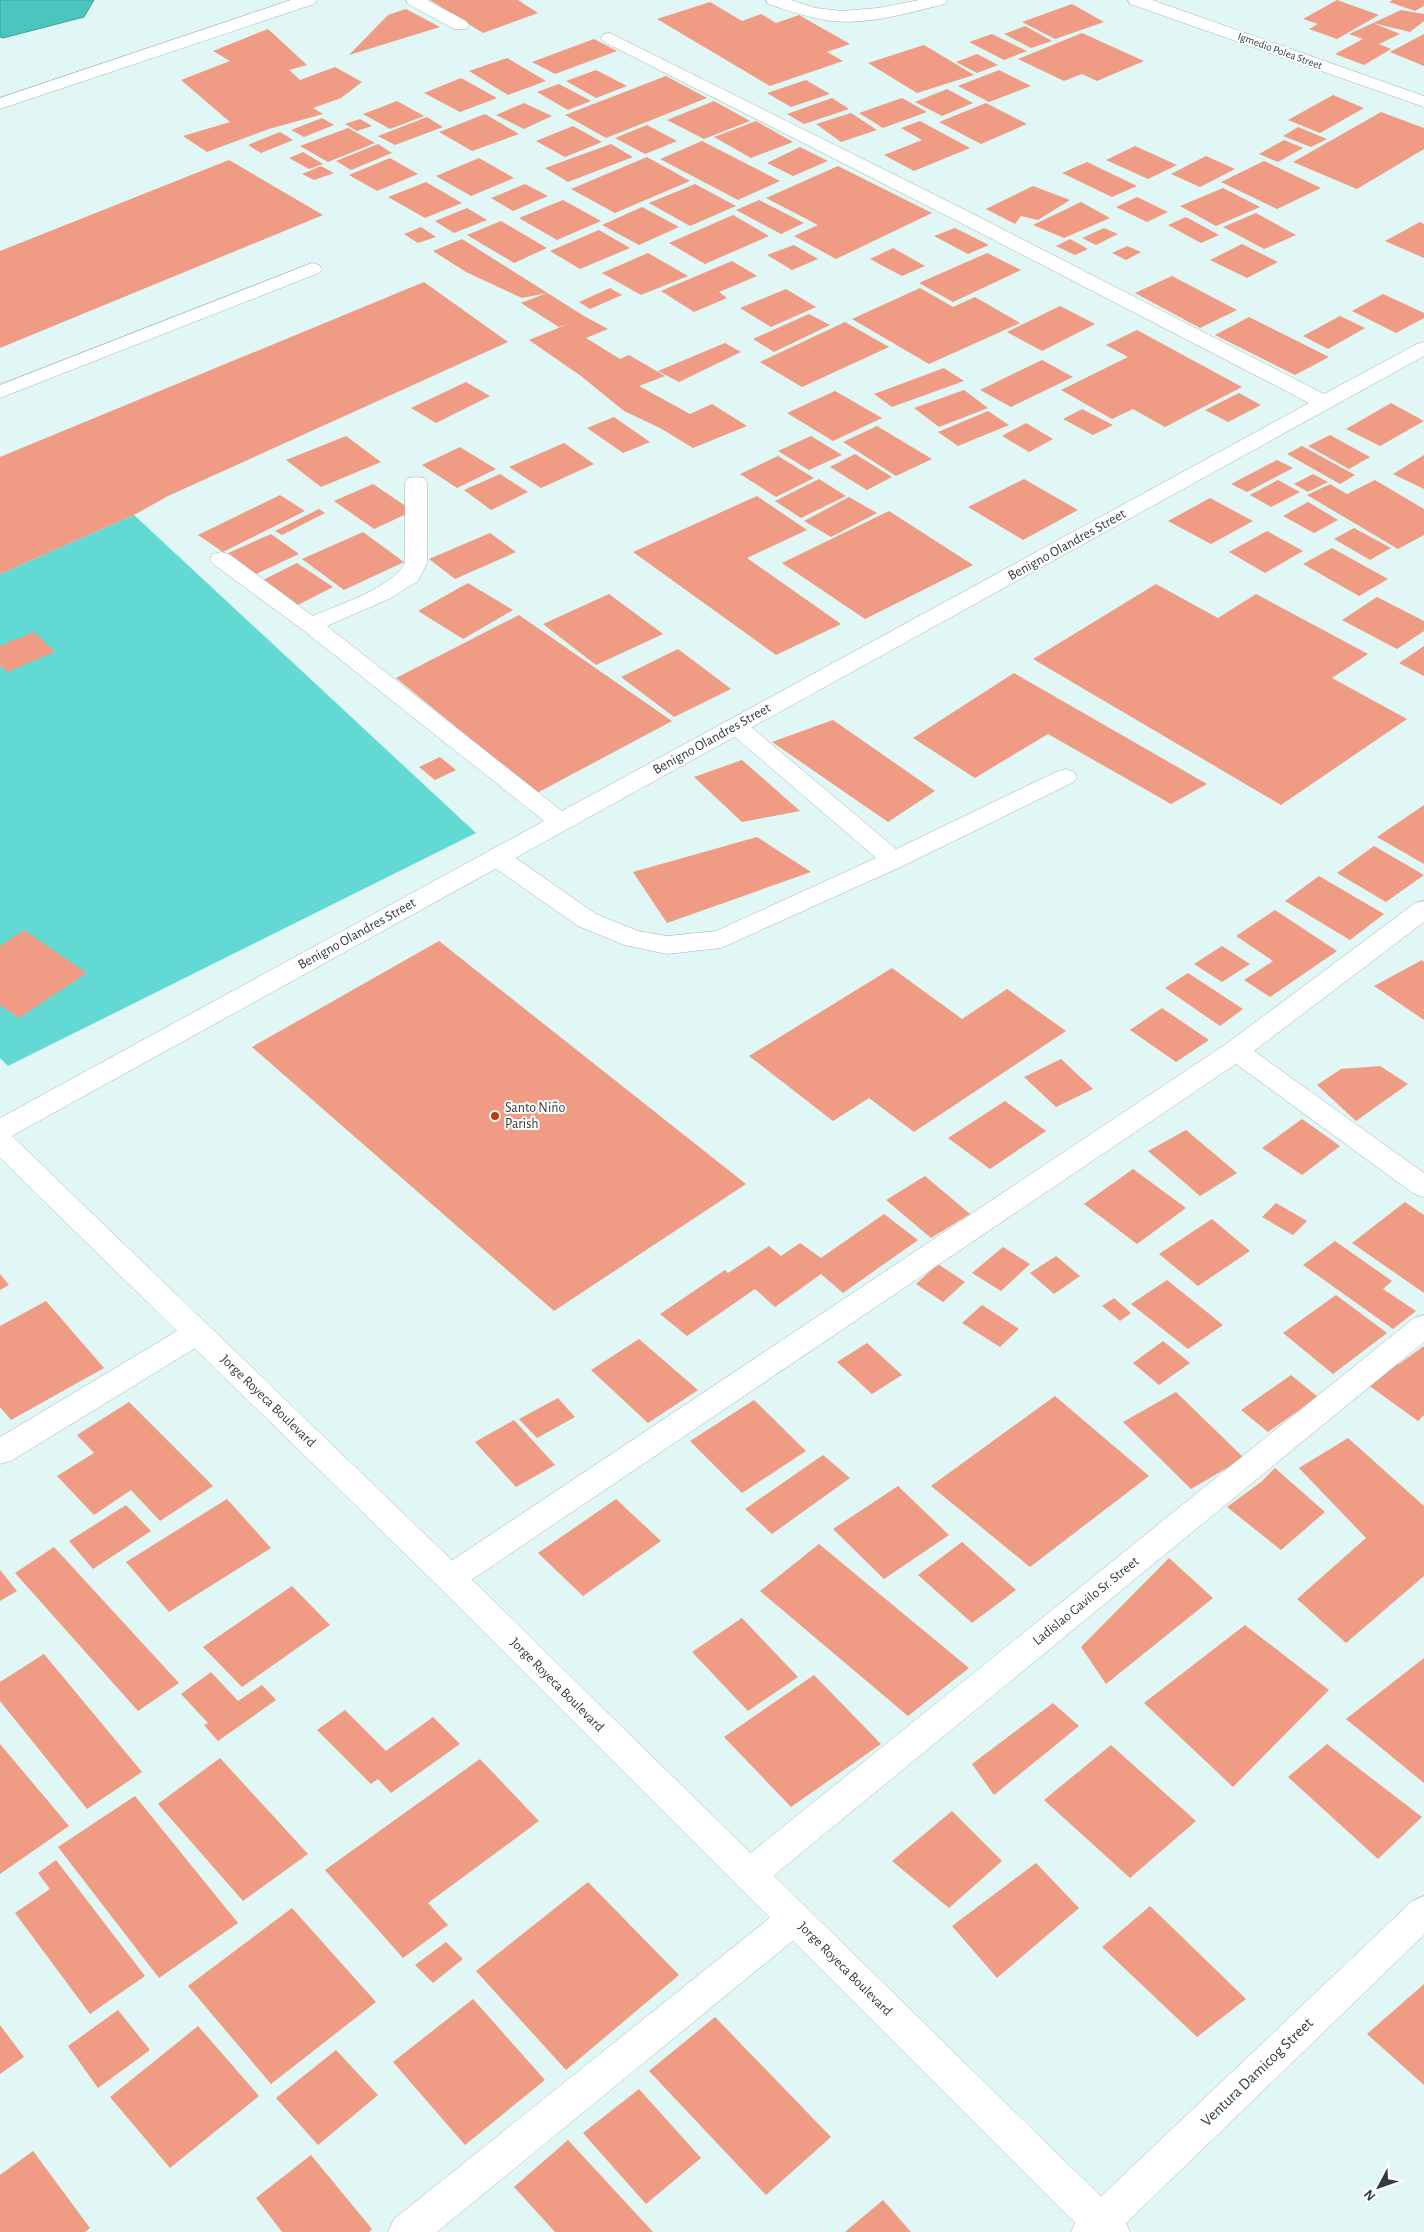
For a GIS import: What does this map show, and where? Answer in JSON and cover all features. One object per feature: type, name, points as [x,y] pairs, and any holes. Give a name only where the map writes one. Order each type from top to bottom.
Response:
[{"type":"street","points":[[0,104],[308,0]]},
{"type":"street","points":[[414,0],[460,25]]},
{"type":"street","points":[[774,0],[817,13],[840,16],[874,14],[940,0]]},
{"type":"street","name":"Igmedio Polea Street","points":[[1136,0],[1424,102]]},
{"type":"street","points":[[610,38],[970,220],[1325,403]]},
{"type":"street","points":[[0,392],[312,269]]},
{"type":"street","name":"Benigno Olandres Street","points":[[0,1130],[1424,348]]},
{"type":"street","points":[[311,625],[381,594],[410,576],[416,563],[416,483]]},
{"type":"street","points":[[221,559],[311,625],[561,822]]},
{"type":"street","points":[[736,726],[894,860]]},
{"type":"street","points":[[497,857],[586,920],[633,939],[667,945],[721,939],[894,860],[1064,777]]},
{"type":"street","points":[[450,1578],[1236,1052],[1424,909]]},
{"type":"street","points":[[1236,1052],[1424,1187]]},
{"type":"street","name":"Jorge Royeca Boulevard","points":[[0,1141],[450,1578],[794,1919],[1100,2229]]},
{"type":"street","name":"Ladislao Gavilo Sr. Street","points":[[749,1875],[1424,1326]]},
{"type":"street","points":[[0,1452],[197,1333]]},
{"type":"street","name":"Ventura Damicog Street","points":[[1100,2229],[1424,1912]]},
{"type":"street","points":[[407,2232],[794,1919]]},
{"type":"shaded area","points":[[0,0],[94,0],[84,17],[3,38],[0,37]]},
{"type":"shaded area","points":[[134,515],[476,833],[8,1066],[0,1058],[0,574]]},
{"type":"building","points":[[430,0],[518,0],[538,13],[483,33]]},
{"type":"building","points":[[1337,0],[1379,15],[1337,39],[1309,29],[1318,24],[1303,19]]},
{"type":"building","points":[[1393,0],[1424,0],[1424,6],[1415,11],[1389,2]]},
{"type":"building","points":[[710,2],[742,21],[761,14],[776,23],[799,15],[850,44],[827,52],[843,61],[770,86],[657,19]]},
{"type":"building","points":[[1072,4],[1104,22],[1055,39],[1022,22]]},
{"type":"building","points":[[406,9],[440,27],[349,55],[388,15]]},
{"type":"building","points":[[1401,10],[1424,14],[1424,21],[1410,32],[1373,23]]},
{"type":"building","points":[[1373,23],[1400,34],[1379,44],[1391,49],[1364,65],[1335,54],[1363,39],[1349,34]]},
{"type":"building","points":[[1025,26],[1052,41],[1031,48],[1004,34]]},
{"type":"building","points":[[268,29],[307,65],[289,70],[300,80],[335,67],[362,82],[341,98],[313,108],[323,114],[269,129],[207,152],[183,136],[230,122],[181,80],[230,61],[213,51]]},
{"type":"building","points":[[1082,33],[1144,61],[1097,81],[1082,74],[1064,81],[1018,59]]},
{"type":"building","points":[[992,34],[1027,51],[1004,60],[969,42]]},
{"type":"building","points":[[1424,34],[1424,66],[1390,52]]},
{"type":"building","points":[[594,39],[617,51],[555,74],[532,62]]},
{"type":"building","points":[[924,45],[974,75],[917,93],[868,63]]},
{"type":"building","points":[[977,54],[998,65],[977,73],[956,62]]},
{"type":"building","points":[[507,58],[546,81],[508,95],[469,71]]},
{"type":"building","points":[[596,70],[627,86],[596,98],[566,81]]},
{"type":"building","points":[[999,70],[1031,86],[989,102],[958,86]]},
{"type":"building","points":[[666,76],[707,98],[606,138],[565,115]]},
{"type":"building","points":[[461,78],[497,98],[460,112],[424,93]]},
{"type":"building","points":[[806,80],[830,94],[791,107],[767,93]]},
{"type":"building","points":[[559,84],[591,101],[568,110],[537,92]]},
{"type":"building","points":[[947,89],[973,103],[942,116],[915,102]]},
{"type":"building","points":[[1333,95],[1364,108],[1320,133],[1288,120]]},
{"type":"building","points":[[832,98],[849,109],[804,124],[787,114]]},
{"type":"building","points":[[902,98],[927,112],[883,128],[859,113]]},
{"type":"building","points":[[397,101],[424,116],[390,129],[363,114]]},
{"type":"building","points":[[714,101],[750,121],[704,139],[667,120]]},
{"type":"building","points":[[524,103],[552,116],[524,129],[496,115]]},
{"type":"building","points":[[986,103],[1027,124],[981,144],[939,122]]},
{"type":"building","points":[[1381,112],[1424,128],[1424,149],[1357,189],[1293,162]]},
{"type":"building","points":[[851,113],[877,130],[841,142],[816,124]]},
{"type":"building","points":[[485,114],[519,134],[472,151],[439,132]]},
{"type":"building","points":[[427,117],[443,127],[395,145],[378,136]]},
{"type":"building","points":[[322,118],[334,125],[304,137],[291,130]]},
{"type":"building","points":[[360,119],[372,126],[357,131],[345,124]]},
{"type":"building","points":[[756,121],[793,142],[751,158],[714,137]]},
{"type":"building","points":[[920,121],[970,148],[914,171],[884,155],[922,140],[901,128]]},
{"type":"building","points":[[647,125],[677,141],[645,154],[615,138]]},
{"type":"building","points":[[573,126],[602,142],[565,157],[536,141]]},
{"type":"building","points":[[1298,127],[1327,139],[1311,147],[1283,136]]},
{"type":"building","points":[[348,128],[375,143],[328,162],[300,146]]},
{"type":"building","points":[[280,132],[293,140],[261,153],[248,145]]},
{"type":"building","points":[[1284,140],[1303,148],[1278,162],[1259,154]]},
{"type":"building","points":[[702,141],[780,181],[738,200],[660,159]]},
{"type":"building","points":[[378,144],[392,153],[351,170],[336,161]]},
{"type":"building","points":[[611,144],[633,157],[568,182],[545,168]]},
{"type":"building","points":[[1135,146],[1177,165],[1148,179],[1106,160]]},
{"type":"building","points":[[800,147],[828,161],[793,176],[767,163]]},
{"type":"building","points":[[303,152],[323,164],[309,169],[289,158]]},
{"type":"building","points":[[1206,156],[1235,169],[1200,187],[1171,174]]},
{"type":"building","points":[[647,157],[690,181],[615,213],[571,189]]},
{"type":"building","points":[[390,158],[418,174],[377,191],[349,175]]},
{"type":"building","points":[[479,158],[514,178],[471,196],[436,176]]},
{"type":"building","points":[[229,160],[323,215],[0,348],[0,251]]},
{"type":"building","points":[[1264,161],[1321,188],[1277,209],[1221,182]]},
{"type":"building","points":[[1087,162],[1137,186],[1112,197],[1062,173]]},
{"type":"building","points":[[321,166],[334,173],[314,180],[302,174]]},
{"type":"building","points":[[838,166],[932,213],[836,259],[794,236],[818,225],[766,198]]},
{"type":"building","points":[[426,182],[462,203],[425,218],[388,197]]},
{"type":"building","points":[[525,184],[548,196],[513,211],[491,198]]},
{"type":"building","points":[[695,184],[736,206],[690,226],[649,203]]},
{"type":"building","points":[[1033,186],[1070,200],[1038,220],[1021,216],[1015,224],[986,209]]},
{"type":"building","points":[[1223,188],[1260,207],[1216,226],[1180,206]]},
{"type":"building","points":[[1137,197],[1168,212],[1147,222],[1116,207]]},
{"type":"building","points":[[563,200],[601,221],[557,240],[519,218]]},
{"type":"building","points":[[759,200],[804,223],[781,234],[736,210]]},
{"type":"building","points":[[1081,202],[1110,218],[1064,238],[1033,225]]},
{"type":"building","points":[[642,207],[679,227],[639,245],[602,225]]},
{"type":"building","points":[[467,208],[487,220],[454,233],[435,221]]},
{"type":"building","points":[[1256,213],[1296,235],[1264,249],[1223,227]]},
{"type":"building","points":[[733,215],[769,236],[705,264],[669,243]]},
{"type":"building","points":[[1186,217],[1219,235],[1201,243],[1168,225]]},
{"type":"building","points":[[501,221],[547,248],[514,263],[467,235]]},
{"type":"building","points":[[1420,222],[1424,224],[1424,258],[1385,241]]},
{"type":"building","points":[[421,227],[436,237],[418,243],[404,234]]},
{"type":"building","points":[[955,228],[989,245],[968,254],[934,236]]},
{"type":"building","points":[[1104,228],[1118,234],[1096,245],[1082,238]]},
{"type":"building","points":[[599,230],[630,248],[580,269],[550,251]]},
{"type":"building","points":[[462,239],[584,316],[608,329],[586,338],[620,359],[629,355],[665,376],[639,386],[690,414],[712,404],[747,426],[693,448],[660,428],[624,411],[581,376],[529,340],[568,324],[559,327],[521,303],[547,293],[522,298],[466,272],[433,251]]},
{"type":"building","points":[[1070,239],[1088,249],[1075,255],[1056,246]]},
{"type":"building","points":[[1242,244],[1278,262],[1247,278],[1210,260]]},
{"type":"building","points":[[794,245],[818,259],[792,270],[767,255]]},
{"type":"building","points":[[1127,246],[1141,252],[1126,260],[1112,253]]},
{"type":"building","points":[[893,248],[925,266],[902,276],[870,259]]},
{"type":"building","points":[[648,253],[688,276],[641,295],[602,273]]},
{"type":"building","points":[[987,253],[1021,270],[953,302],[919,283]]},
{"type":"building","points":[[732,261],[757,276],[719,292],[727,298],[694,312],[661,291]]},
{"type":"building","points":[[1172,276],[1237,310],[1200,328],[1135,293]]},
{"type":"building","points":[[424,282],[508,342],[168,496],[134,515],[0,574],[0,457]]},
{"type":"building","points":[[610,288],[622,295],[590,309],[579,302]]},
{"type":"building","points":[[920,288],[953,307],[975,297],[1020,323],[929,364],[852,319]]},
{"type":"building","points":[[786,289],[816,307],[771,327],[740,308]]},
{"type":"building","points":[[1383,294],[1424,313],[1424,318],[1396,333],[1352,311]]},
{"type":"building","points":[[1060,306],[1095,324],[1042,351],[1007,332]]},
{"type":"building","points":[[809,314],[830,325],[774,352],[753,339]]},
{"type":"building","points":[[1340,316],[1365,328],[1328,349],[1303,336]]},
{"type":"building","points":[[1249,317],[1329,357],[1295,375],[1215,335]]},
{"type":"building","points":[[845,322],[889,347],[802,387],[760,362]]},
{"type":"building","points":[[1137,330],[1242,387],[1165,427],[1133,409],[1112,419],[1061,390],[1128,357],[1106,345]]},
{"type":"building","points":[[725,343],[741,352],[679,382],[658,371]]},
{"type":"building","points":[[1042,360],[1073,377],[1011,407],[980,390]]},
{"type":"building","points":[[944,368],[964,381],[892,407],[874,394]]},
{"type":"building","points":[[466,382],[490,396],[436,423],[411,408]]},
{"type":"building","points":[[964,390],[988,408],[939,427],[914,408]]},
{"type":"building","points":[[835,391],[882,418],[833,441],[787,413]]},
{"type":"building","points":[[1239,393],[1261,405],[1228,422],[1205,410]]},
{"type":"building","points":[[1391,403],[1424,421],[1380,446],[1346,429]]},
{"type":"building","points":[[1082,409],[1113,425],[1093,435],[1063,419]]},
{"type":"building","points":[[988,411],[1009,425],[958,446],[938,432]]},
{"type":"building","points":[[614,417],[650,442],[623,453],[587,428]]},
{"type":"building","points":[[1026,423],[1053,439],[1029,452],[1002,436]]},
{"type":"building","points":[[877,426],[932,459],[896,476],[843,442]]},
{"type":"building","points":[[1330,435],[1370,457],[1349,469],[1308,446]]},
{"type":"building","points":[[346,436],[381,462],[321,487],[286,460]]},
{"type":"building","points":[[811,436],[842,455],[809,470],[778,451]]},
{"type":"building","points":[[564,443],[594,464],[541,488],[509,467]]},
{"type":"building","points":[[1302,446],[1355,475],[1340,484],[1287,454]]},
{"type":"building","points":[[460,447],[496,469],[457,488],[422,465]]},
{"type":"building","points":[[855,454],[892,477],[867,490],[830,467]]},
{"type":"building","points":[[1424,455],[1424,489],[1393,474]]},
{"type":"building","points":[[778,456],[814,478],[776,497],[740,474]]},
{"type":"building","points":[[1277,460],[1293,468],[1247,492],[1231,484]]},
{"type":"building","points":[[500,474],[528,492],[491,510],[464,490]]},
{"type":"building","points":[[1313,474],[1328,482],[1308,492],[1294,484]]},
{"type":"building","points":[[819,479],[846,496],[801,518],[775,501]]},
{"type":"building","points":[[1024,479],[1078,510],[1023,540],[968,507]]},
{"type":"building","points":[[1278,480],[1300,492],[1271,507],[1250,495]]},
{"type":"building","points":[[1375,480],[1424,509],[1424,535],[1398,549],[1307,495],[1330,484],[1347,494]]},
{"type":"building","points":[[373,484],[413,511],[374,529],[334,501]]},
{"type":"building","points":[[280,495],[305,511],[223,552],[198,535]]},
{"type":"building","points":[[757,496],[807,530],[747,558],[841,624],[776,655],[633,552]]},
{"type":"building","points":[[849,497],[877,513],[831,537],[804,521]]},
{"type":"building","points":[[1210,498],[1253,521],[1211,544],[1168,521]]},
{"type":"building","points":[[1308,502],[1338,520],[1314,533],[1283,516]]},
{"type":"building","points":[[319,509],[325,513],[282,535],[275,531]]},
{"type":"building","points":[[889,511],[973,565],[865,619],[782,563]]},
{"type":"building","points":[[1354,528],[1391,548],[1370,560],[1334,539]]},
{"type":"building","points":[[1267,531],[1303,551],[1265,573],[1229,552]]},
{"type":"building","points":[[363,532],[404,562],[344,590],[302,559]]},
{"type":"building","points":[[490,533],[516,552],[455,579],[429,559]]},
{"type":"building","points":[[271,534],[299,554],[254,575],[226,554]]},
{"type":"building","points":[[1332,548],[1388,579],[1359,596],[1303,564]]},
{"type":"building","points":[[297,563],[333,587],[294,607],[259,582]]},
{"type":"building","points":[[468,583],[513,610],[463,639],[418,611]]},
{"type":"building","points":[[1156,584],[1218,618],[1256,594],[1368,654],[1332,678],[1407,719],[1281,805],[1033,659]]},
{"type":"building","points":[[609,594],[663,634],[596,665],[543,624]]},
{"type":"building","points":[[1377,597],[1424,621],[1424,631],[1397,649],[1342,620]]},
{"type":"building","points":[[519,615],[672,721],[537,793],[396,678]]},
{"type":"building","points":[[34,632],[55,652],[7,672],[0,665],[0,646]]},
{"type":"building","points":[[1424,646],[1424,676],[1399,663],[1408,657]]},
{"type":"building","points":[[678,649],[731,689],[674,717],[621,677]]},
{"type":"building","points":[[1014,673],[1207,784],[1171,804],[1048,734],[975,778],[913,738]]},
{"type":"building","points":[[833,720],[935,791],[888,822],[772,742]]},
{"type":"building","points":[[440,757],[456,770],[435,780],[419,767]]},
{"type":"building","points":[[742,760],[800,811],[742,822],[694,777]]},
{"type":"building","points":[[1424,805],[1424,864],[1377,837]]},
{"type":"building","points":[[757,837],[811,872],[667,923],[633,872]]},
{"type":"building","points":[[1374,846],[1424,875],[1386,902],[1337,873]]},
{"type":"building","points":[[1319,876],[1384,914],[1350,940],[1285,901]]},
{"type":"building","points":[[1275,910],[1337,951],[1270,997],[1244,980],[1273,961],[1236,936]]},
{"type":"building","points":[[24,930],[87,973],[19,1018],[0,1005],[0,946]]},
{"type":"building","name":"Santo Niño Parish","points":[[439,941],[746,1184],[554,1311],[252,1047]]},
{"type":"building","points":[[1222,946],[1250,964],[1222,982],[1194,964]]},
{"type":"building","points":[[1422,960],[1424,962],[1424,1020],[1374,986]]},
{"type":"building","points":[[892,968],[962,1019],[1007,989],[1066,1031],[914,1132],[869,1098],[833,1121],[749,1056]]},
{"type":"building","points":[[1188,973],[1243,1009],[1220,1026],[1165,988]]},
{"type":"building","points":[[1162,1008],[1209,1040],[1176,1062],[1130,1030]]},
{"type":"building","points":[[1061,1059],[1093,1089],[1056,1107],[1024,1077]]},
{"type":"building","points":[[1380,1066],[1408,1084],[1356,1121],[1317,1085],[1341,1069]]},
{"type":"building","points":[[1005,1101],[1046,1131],[990,1169],[948,1138]]},
{"type":"building","points":[[1302,1119],[1340,1146],[1302,1175],[1262,1148]]},
{"type":"building","points":[[1186,1130],[1237,1173],[1200,1196],[1148,1151]]},
{"type":"building","points":[[1133,1169],[1186,1208],[1137,1244],[1084,1204]]},
{"type":"building","points":[[925,1176],[970,1214],[931,1238],[886,1200]]},
{"type":"building","points":[[1405,1202],[1424,1215],[1424,1293],[1352,1243]]},
{"type":"building","points":[[1276,1203],[1307,1221],[1293,1235],[1262,1217]]},
{"type":"building","points":[[884,1214],[918,1240],[843,1293],[821,1274],[775,1307],[755,1289],[687,1336],[660,1314],[725,1270],[728,1273],[769,1246],[781,1256],[800,1243],[821,1258]]},
{"type":"building","points":[[1212,1219],[1250,1251],[1198,1286],[1159,1254]]},
{"type":"building","points":[[1335,1241],[1392,1281],[1383,1289],[1416,1311],[1393,1329],[1303,1265]]},
{"type":"building","points":[[1003,1247],[1030,1264],[1001,1291],[972,1273]]},
{"type":"building","points":[[1056,1256],[1080,1276],[1054,1294],[1030,1273]]},
{"type":"building","points":[[938,1264],[965,1282],[943,1302],[916,1284]]},
{"type":"building","points":[[0,1274],[9,1285],[0,1290]]},
{"type":"building","points":[[1167,1280],[1223,1325],[1188,1349],[1131,1304]]},
{"type":"building","points":[[1336,1295],[1387,1333],[1333,1374],[1283,1333]]},
{"type":"building","points":[[1114,1298],[1131,1313],[1120,1321],[1102,1306]]},
{"type":"building","points":[[46,1301],[104,1368],[11,1420],[0,1407],[0,1326]]},
{"type":"building","points":[[982,1305],[1019,1329],[1000,1347],[962,1323]]},
{"type":"building","points":[[639,1339],[698,1390],[648,1423],[591,1370]]},
{"type":"building","points":[[1163,1341],[1190,1363],[1159,1385],[1133,1363]]},
{"type":"building","points":[[867,1343],[902,1375],[872,1394],[837,1362]]},
{"type":"building","points":[[1424,1346],[1424,1415],[1418,1421],[1364,1382],[1389,1363],[1399,1364]]},
{"type":"building","points":[[1291,1375],[1318,1397],[1268,1432],[1241,1410]]},
{"type":"building","points":[[1176,1392],[1244,1458],[1191,1489],[1123,1422]]},
{"type":"building","points":[[1055,1396],[1149,1476],[1030,1567],[931,1486]]},
{"type":"building","points":[[558,1398],[575,1417],[537,1438],[519,1419]]},
{"type":"building","points":[[754,1400],[806,1451],[742,1493],[690,1441]]},
{"type":"building","points":[[129,1402],[213,1486],[160,1521],[131,1490],[94,1515],[57,1476],[94,1453],[77,1435]]},
{"type":"building","points":[[514,1420],[555,1465],[516,1487],[475,1442]]},
{"type":"building","points":[[1348,1438],[1424,1506],[1424,1576],[1346,1643],[1297,1599],[1366,1538],[1299,1468]]},
{"type":"building","points":[[823,1455],[850,1478],[772,1534],[745,1509]]},
{"type":"building","points":[[1275,1468],[1325,1512],[1281,1550],[1227,1507],[1261,1482]]},
{"type":"building","points":[[898,1486],[949,1535],[884,1579],[833,1529]]},
{"type":"building","points":[[227,1499],[271,1548],[169,1612],[126,1562]]},
{"type":"building","points":[[616,1499],[661,1541],[583,1596],[538,1553]]},
{"type":"building","points":[[126,1505],[151,1531],[93,1569],[69,1541]]},
{"type":"building","points":[[962,1542],[1016,1590],[972,1623],[918,1575]]},
{"type":"building","points":[[819,1544],[969,1668],[908,1716],[760,1591]]},
{"type":"building","points":[[54,1547],[179,1683],[138,1711],[15,1573]]},
{"type":"building","points":[[1169,1558],[1213,1598],[1106,1684],[1081,1647]]},
{"type":"building","points":[[0,1570],[17,1591],[0,1601]]},
{"type":"building","points":[[292,1586],[330,1625],[242,1687],[203,1647]]},
{"type":"building","points":[[742,1618],[798,1677],[748,1711],[692,1652]]},
{"type":"building","points":[[1245,1625],[1329,1690],[1233,1787],[1144,1703]]},
{"type":"building","points":[[44,1654],[142,1772],[87,1809],[0,1701],[0,1682]]},
{"type":"building","points":[[1424,1658],[1424,1783],[1346,1719]]},
{"type":"building","points":[[211,1672],[238,1701],[262,1685],[276,1700],[218,1741],[204,1725],[208,1723],[181,1694]]},
{"type":"building","points":[[814,1675],[881,1744],[791,1807],[724,1737]]},
{"type":"building","points":[[1053,1703],[1079,1726],[994,1795],[972,1764]]},
{"type":"building","points":[[345,1710],[386,1751],[433,1717],[460,1744],[391,1793],[378,1779],[371,1784],[317,1730]]},
{"type":"building","points":[[0,1744],[69,1826],[0,1874]]},
{"type":"building","points":[[1327,1744],[1422,1817],[1378,1859],[1288,1777]]},
{"type":"building","points":[[1111,1745],[1196,1821],[1130,1878],[1044,1800]]},
{"type":"building","points":[[220,1758],[308,1854],[243,1901],[158,1804]]},
{"type":"building","points":[[480,1759],[539,1821],[428,1903],[448,1925],[403,1958],[325,1870]]},
{"type":"building","points":[[135,1796],[238,1923],[159,1978],[58,1847]]},
{"type":"building","points":[[952,1811],[1002,1861],[949,1908],[892,1861]]},
{"type":"building","points":[[56,1860],[145,1976],[90,2014],[15,1913],[50,1889],[38,1873]]},
{"type":"building","points":[[1036,1863],[1079,1908],[997,1978],[952,1926]]},
{"type":"building","points":[[588,1882],[679,1975],[566,2070],[476,1971]]},
{"type":"building","points":[[1150,1906],[1246,1999],[1197,2037],[1102,1947]]},
{"type":"building","points":[[292,1908],[376,2002],[271,2084],[188,1986]]},
{"type":"building","points":[[446,1942],[463,1959],[433,1983],[415,1965]]},
{"type":"building","points":[[1424,1984],[1424,2085],[1367,2034]]},
{"type":"building","points":[[473,1999],[545,2080],[465,2145],[393,2062]]},
{"type":"building","points":[[118,2010],[150,2050],[98,2088],[68,2046]]},
{"type":"building","points":[[715,2017],[831,2137],[766,2195],[649,2071]]},
{"type":"building","points":[[0,2025],[24,2057],[0,2074]]},
{"type":"building","points":[[198,2026],[259,2096],[170,2168],[110,2097]]},
{"type":"building","points":[[336,2050],[378,2095],[318,2145],[276,2098]]},
{"type":"building","points":[[639,2089],[701,2158],[646,2204],[583,2133]]},
{"type":"building","points":[[568,2140],[653,2232],[555,2232],[514,2187]]},
{"type":"building","points":[[33,2151],[90,2228],[85,2232],[0,2232],[0,2175]]},
{"type":"building","points":[[311,2155],[372,2229],[369,2232],[282,2232],[256,2198]]},
{"type":"building","points":[[883,2200],[911,2232],[845,2232]]},
{"type":"place","name":"Santo Niño Parish","points":[[495,1116]]}]
